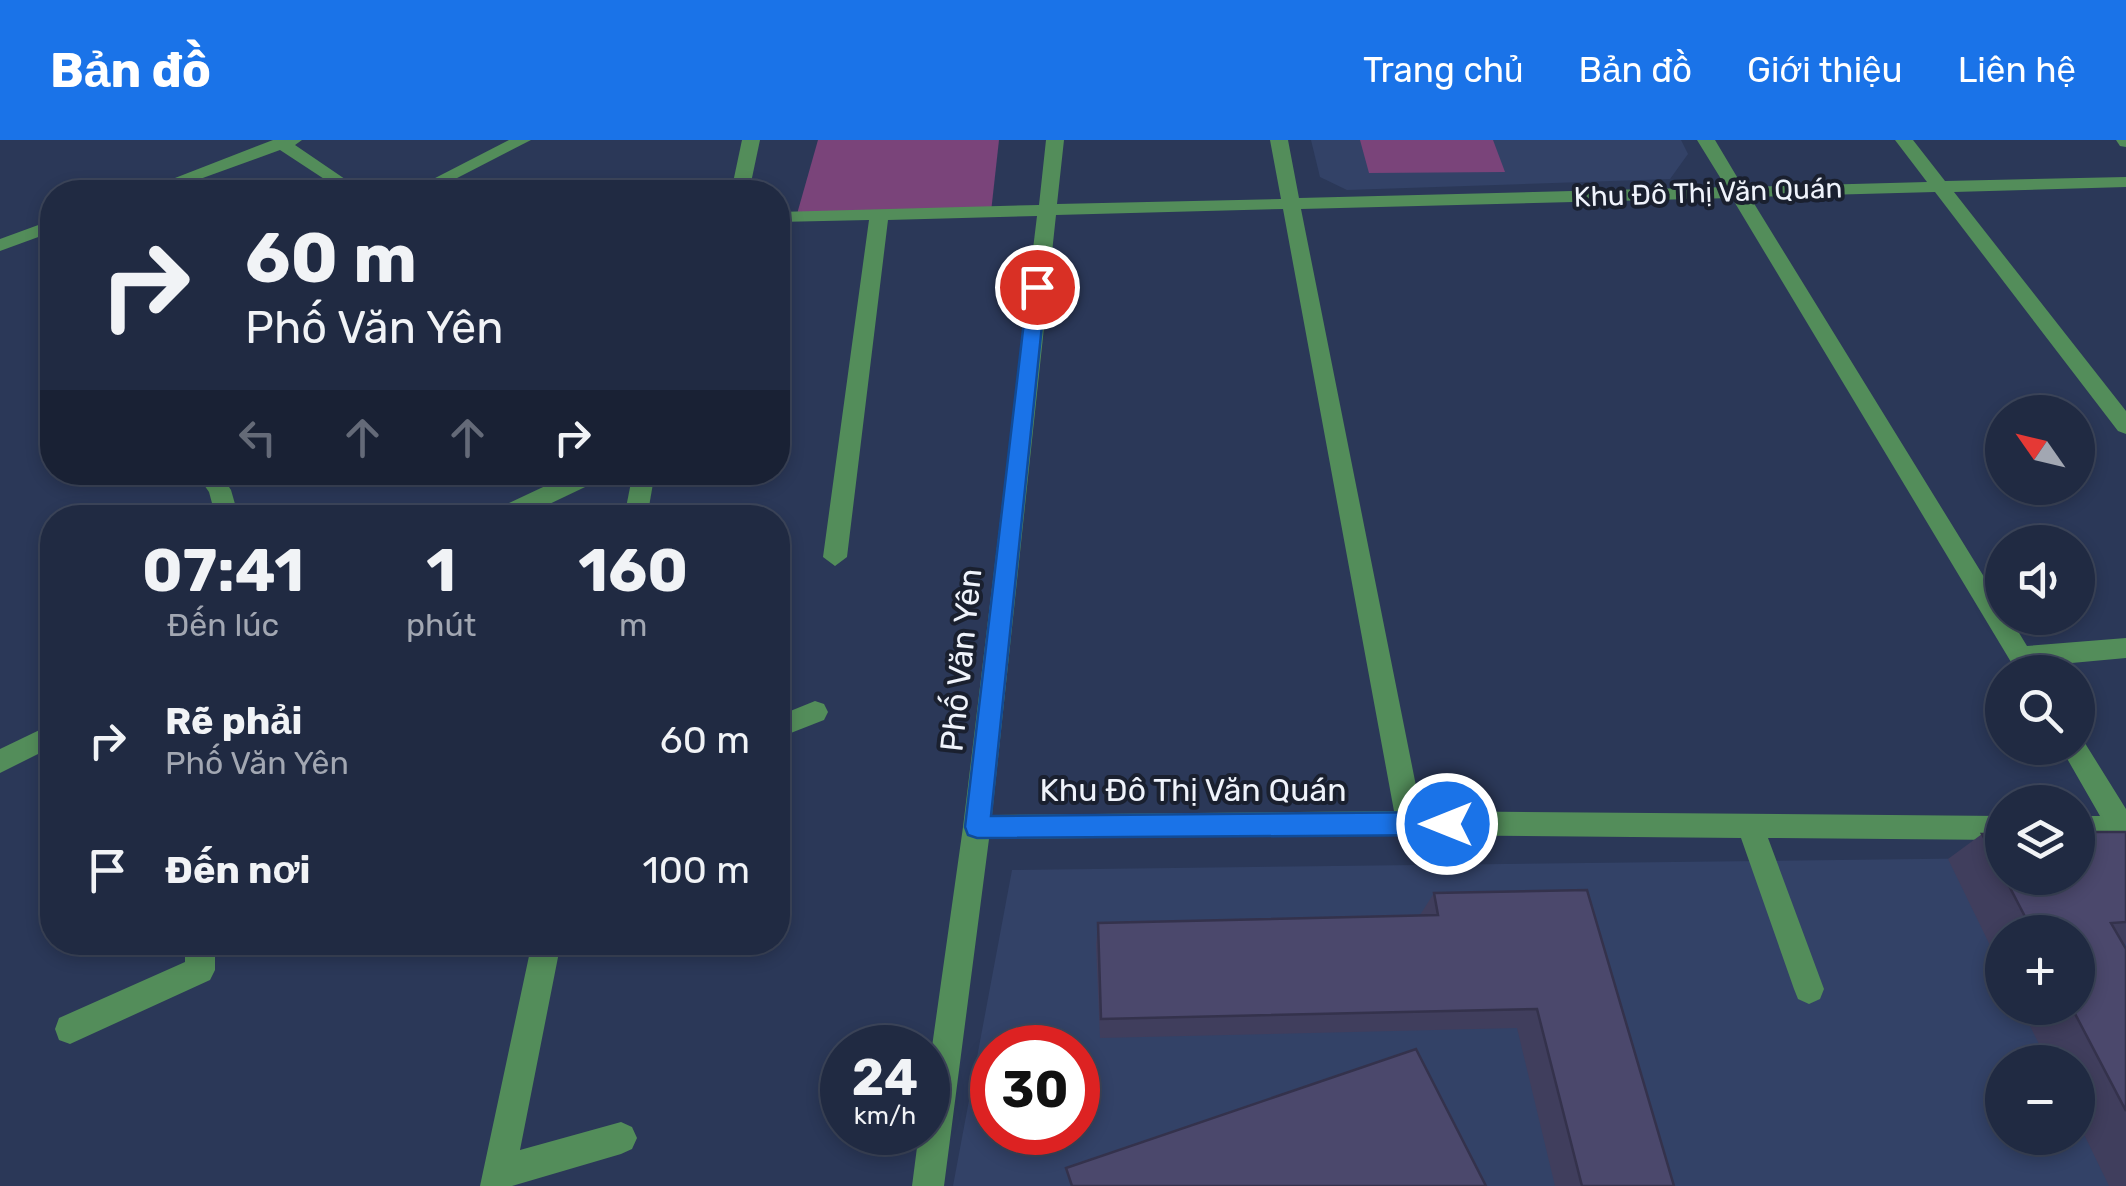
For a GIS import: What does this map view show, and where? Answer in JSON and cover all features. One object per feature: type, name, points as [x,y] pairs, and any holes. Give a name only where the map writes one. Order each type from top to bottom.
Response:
[{"type":"street","points":[[440,180],[522,140]]},
{"type":"street","points":[[743,180],[751,140]]},
{"type":"street","name":"Phố Văn Yên","points":[[928,1186],[977,827],[1054,140]]},
{"type":"street","points":[[1279,140],[1410,823]]},
{"type":"street","points":[[1706,140],[2019,655]]},
{"type":"street","points":[[1904,140],[2126,426]]},
{"type":"street","points":[[181,180],[286,142],[338,180]]},
{"type":"street","name":"Khu Đô Thị Văn Quán","points":[[790,217],[2126,182]]},
{"type":"street","points":[[835,557],[879,214]]},
{"type":"street","points":[[0,245],[40,230]]},
{"type":"street","points":[[526,505],[568,485]]},
{"type":"street","points":[[2084,655],[2126,648]]},
{"type":"street","points":[[790,722],[815,712]]},
{"type":"street","points":[[0,762],[40,742]]},
{"type":"street","points":[[2084,765],[2124,829]]},
{"type":"street","name":"Khu Đô Thị Văn Quán","points":[[977,827],[1410,823],[1985,828]]},
{"type":"street","points":[[1750,826],[1809,989]]},
{"type":"street","points":[[2095,828],[2124,829]]},
{"type":"street","points":[[70,1029],[200,970],[200,955]]},
{"type":"street","points":[[498,1179],[544,955]]},
{"type":"street","points":[[498,1179],[621,1138]]},
{"type":"shaded area","points":[[818,140],[999,140],[991,212],[797,214]]},
{"type":"shaded area","points":[[1311,140],[1681,140],[1688,154],[1670,179],[1347,190],[1320,177]]},
{"type":"shaded area","points":[[1360,140],[1493,140],[1505,172],[1369,173]]},
{"type":"shaded area","points":[[2126,855],[2126,1186],[953,1186],[970,1095],[970,1155],[1100,1155],[1100,1025],[983,1025],[1012,870],[1985,858],[1985,895],[2095,895],[2095,870]]},
{"type":"building","points":[[2095,832],[2126,832],[2126,922],[2111,923],[2126,949],[2126,1111],[2095,1045],[2081,1025],[2095,1025],[2095,915],[2024,915],[2014,895],[2095,895]]},
{"type":"building","points":[[1587,890],[1674,1186],[1582,1186],[1537,1009],[1101,1019],[1098,923],[1438,915],[1434,893]]},
{"type":"building","points":[[1416,1049],[1486,1186],[1072,1186],[1066,1168]]},
{"type":"route","points":[[1037,287],[977,827],[1447,824]]}]
